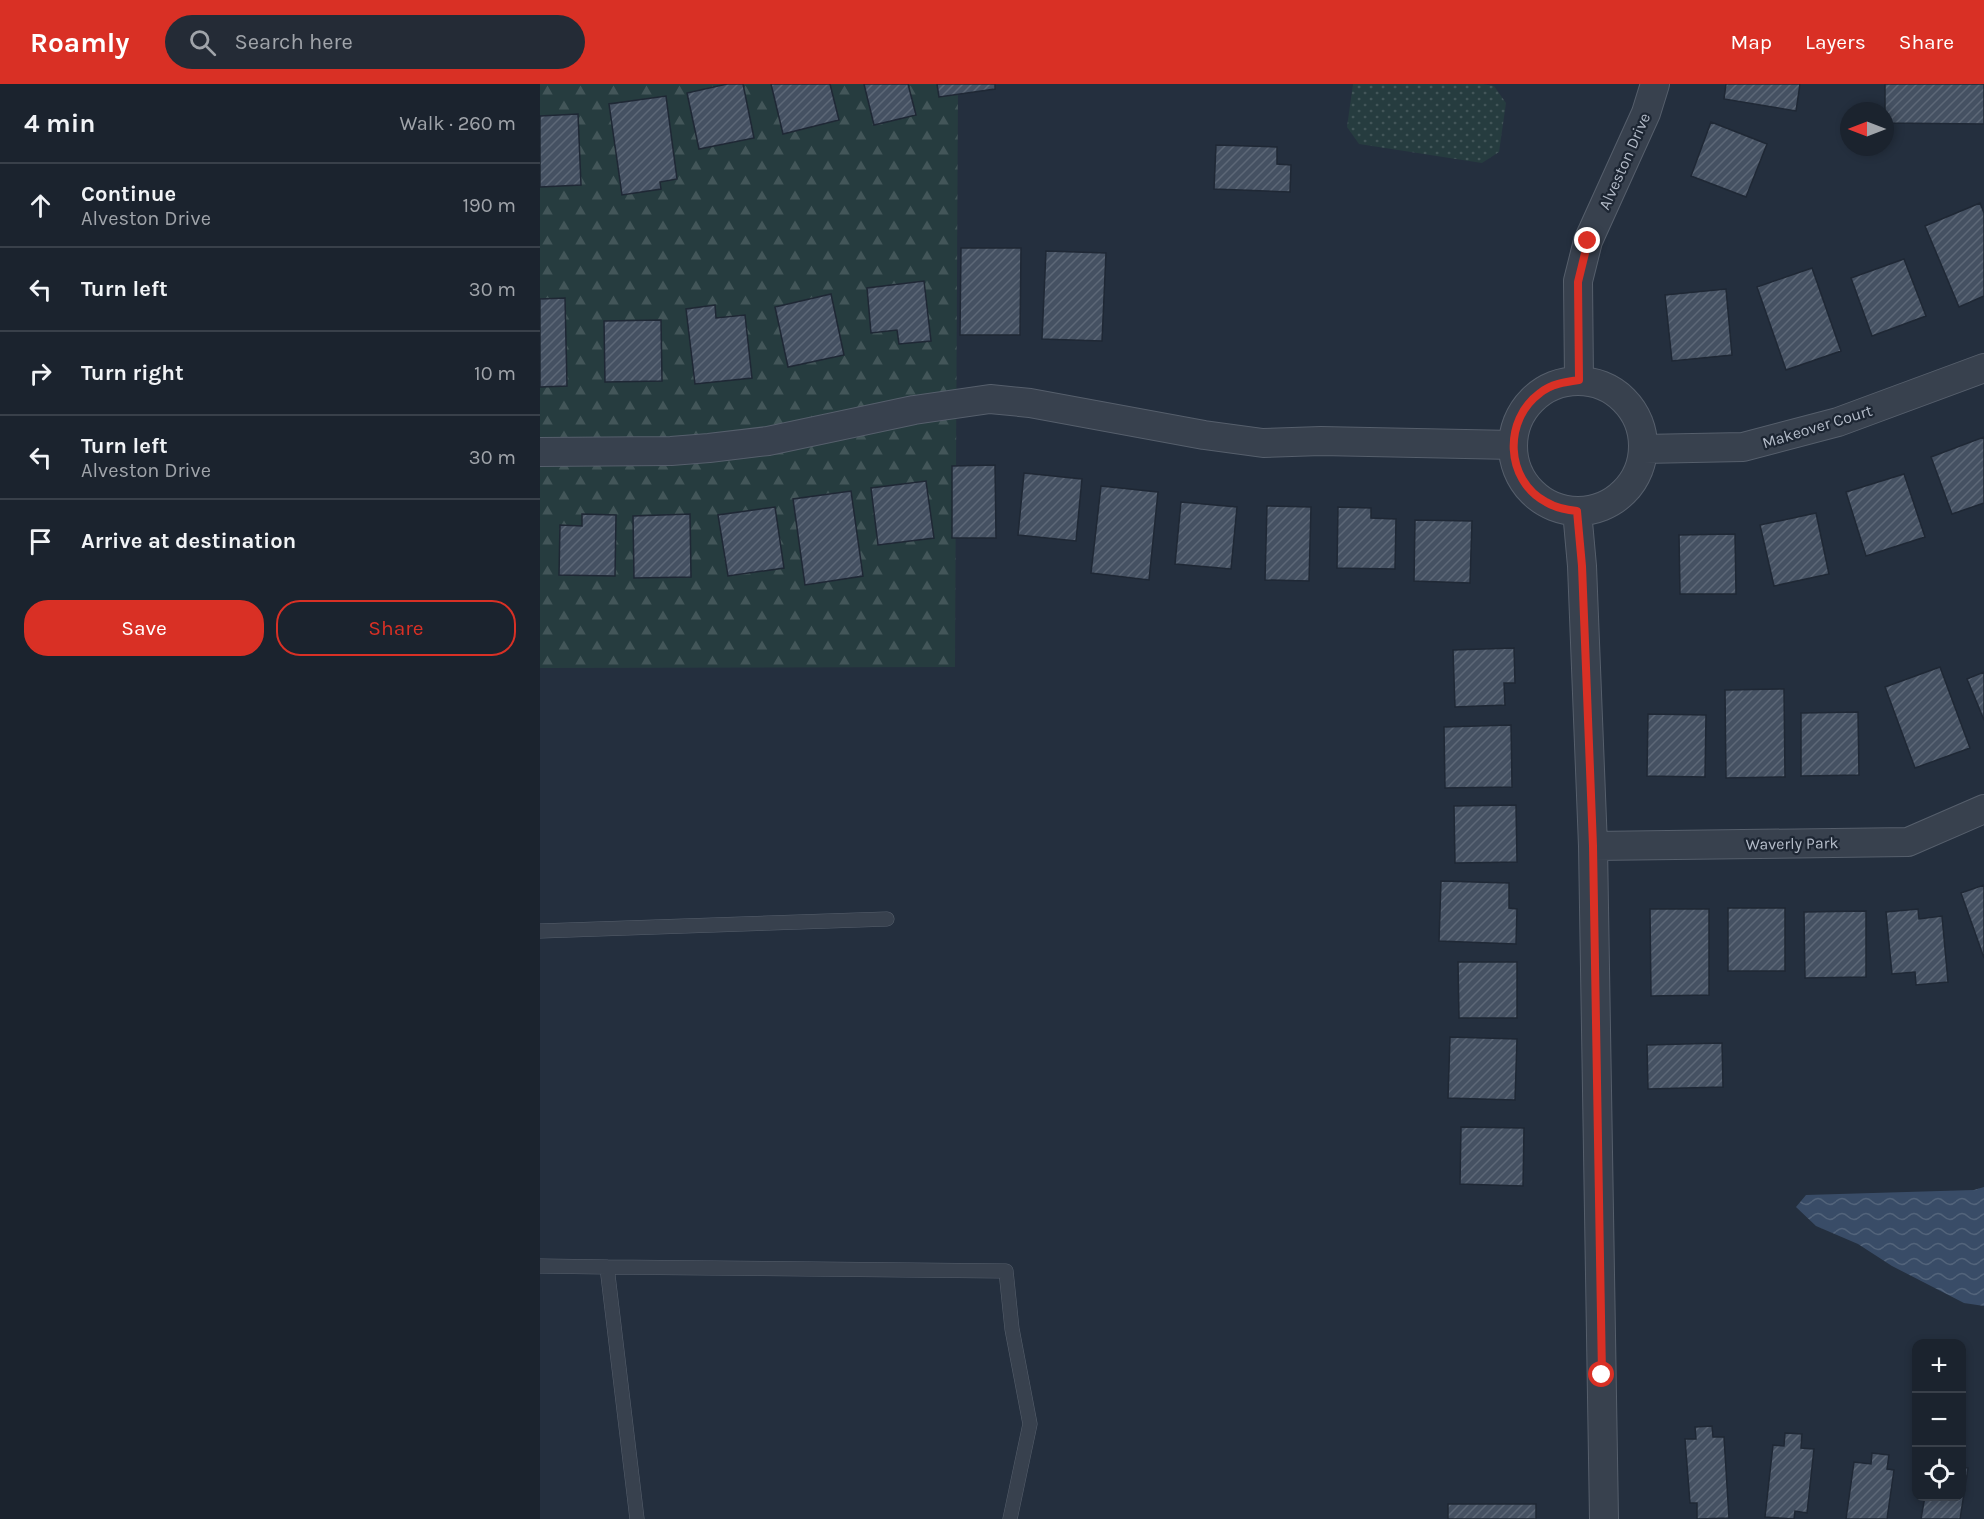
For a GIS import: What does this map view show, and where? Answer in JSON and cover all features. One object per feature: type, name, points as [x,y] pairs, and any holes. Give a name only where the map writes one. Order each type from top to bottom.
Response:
[{"type":"street","name":"Alveston Drive","points":[[1579,380],[1578,282],[1588,241],[1646,113],[1654,84]]},
{"type":"street","name":"Makeover Court","points":[[1643,449],[1743,447],[1838,422],[1984,368]]},
{"type":"street","points":[[1579,380],[1608,387],[1631,406],[1642,434],[1643,449],[1640,465],[1633,480],[1623,493],[1610,503],[1594,509],[1577,511],[1561,509],[1545,502],[1532,492],[1515,463],[1513,445],[1516,425],[1525,407],[1540,392],[1558,383],[1579,380]]},
{"type":"street","points":[[540,452],[671,451],[733,445],[779,439],[914,410],[990,399],[1030,403],[1204,435],[1263,443],[1321,441],[1513,445]]},
{"type":"street","points":[[1577,511],[1582,566],[1593,846],[1604,1519]]},
{"type":"street","name":"Waverly Park","points":[[1593,846],[1908,842],[1984,809]]},
{"type":"lane","points":[[540,931],[887,919]]},
{"type":"lane","points":[[540,1266],[1006,1271],[1012,1329],[1030,1424],[1010,1519]]},
{"type":"lane","points":[[607,1267],[637,1519]]},
{"type":"green space","points":[[540,84],[958,84],[955,667],[540,668]]},
{"type":"green space","points":[[1353,84],[1483,84],[1494,86],[1506,103],[1499,152],[1482,163],[1359,144],[1347,127]]},
{"type":"water","points":[[1984,1187],[1984,1306],[1964,1303],[1892,1266],[1858,1244],[1816,1226],[1796,1207],[1806,1195],[1974,1190]]},
{"type":"building","points":[[727,84],[743,84],[754,138],[699,149],[687,93]]},
{"type":"building","points":[[771,84],[830,84],[839,120],[783,134]]},
{"type":"building","points":[[864,84],[908,84],[916,115],[874,125]]},
{"type":"building","points":[[937,84],[995,84],[995,89],[939,97]]},
{"type":"building","points":[[1726,84],[1800,84],[1796,111],[1724,99]]},
{"type":"building","points":[[1885,84],[1984,84],[1984,124],[1894,123],[1894,102],[1885,102]]},
{"type":"building","points":[[666,96],[677,179],[660,182],[661,189],[622,195],[609,104]]},
{"type":"building","points":[[578,114],[581,185],[540,187],[540,116]]},
{"type":"building","points":[[1711,122],[1767,144],[1746,197],[1691,176]]},
{"type":"building","points":[[1216,145],[1277,147],[1277,164],[1291,165],[1290,192],[1214,189]]},
{"type":"building","points":[[1980,203],[1984,213],[1984,296],[1959,307],[1925,226]]},
{"type":"building","points":[[961,248],[1021,248],[1020,335],[960,335]]},
{"type":"building","points":[[1046,251],[1106,253],[1102,341],[1042,339]]},
{"type":"building","points":[[1904,259],[1926,316],[1872,336],[1851,278]]},
{"type":"building","points":[[1812,268],[1841,351],[1786,370],[1757,287]]},
{"type":"building","points":[[924,281],[931,341],[899,344],[897,330],[871,333],[867,288]]},
{"type":"building","points":[[1726,289],[1732,355],[1672,361],[1665,295]]},
{"type":"building","points":[[831,294],[844,355],[788,367],[775,307]]},
{"type":"building","points":[[565,298],[567,386],[540,387],[540,299]]},
{"type":"building","points":[[715,305],[716,318],[745,315],[752,378],[695,384],[686,309]]},
{"type":"building","points":[[661,320],[662,381],[605,382],[604,321]]},
{"type":"building","points":[[1984,437],[1984,503],[1952,514],[1931,457]]},
{"type":"building","points":[[995,465],[996,538],[952,538],[952,466]]},
{"type":"building","points":[[1024,473],[1082,479],[1076,541],[1018,535]]},
{"type":"building","points":[[1904,474],[1925,537],[1866,556],[1846,492]]},
{"type":"building","points":[[926,481],[934,538],[878,545],[871,488]]},
{"type":"building","points":[[1101,486],[1158,492],[1149,580],[1091,573]]},
{"type":"building","points":[[851,491],[863,576],[805,585],[793,499]]},
{"type":"building","points":[[1181,502],[1237,507],[1231,569],[1175,564]]},
{"type":"building","points":[[1267,506],[1311,507],[1309,581],[1265,580]]},
{"type":"building","points":[[775,507],[784,568],[728,576],[718,515]]},
{"type":"building","points":[[1338,507],[1371,508],[1371,518],[1396,519],[1395,569],[1337,568]]},
{"type":"building","points":[[1816,513],[1829,574],[1774,586],[1760,525]]},
{"type":"building","points":[[582,514],[616,515],[615,576],[559,575],[560,525],[582,526]]},
{"type":"building","points":[[690,514],[691,577],[634,578],[633,516]]},
{"type":"building","points":[[1415,520],[1472,521],[1470,583],[1414,581]]},
{"type":"building","points":[[1735,534],[1736,594],[1680,594],[1679,535]]},
{"type":"building","points":[[1514,648],[1515,683],[1504,683],[1505,705],[1455,707],[1453,650]]},
{"type":"building","points":[[1940,667],[1970,748],[1915,768],[1885,687]]},
{"type":"building","points":[[1984,672],[1984,720],[1967,679]]},
{"type":"building","points":[[1784,689],[1785,777],[1726,778],[1725,690]]},
{"type":"building","points":[[1858,712],[1859,775],[1801,776],[1801,713]]},
{"type":"building","points":[[1648,714],[1706,715],[1705,777],[1647,776]]},
{"type":"building","points":[[1511,725],[1512,787],[1445,788],[1444,727]]},
{"type":"building","points":[[1516,805],[1517,862],[1455,863],[1454,806]]},
{"type":"building","points":[[1441,881],[1509,883],[1509,908],[1517,909],[1516,944],[1439,941]]},
{"type":"building","points":[[1984,885],[1984,958],[1961,893]]},
{"type":"building","points":[[1728,908],[1785,908],[1785,971],[1728,971]]},
{"type":"building","points":[[1650,909],[1709,909],[1709,995],[1651,996]]},
{"type":"building","points":[[1918,909],[1919,919],[1942,916],[1948,982],[1916,985],[1915,972],[1892,974],[1886,912]]},
{"type":"building","points":[[1866,911],[1866,977],[1805,978],[1804,912]]},
{"type":"building","points":[[1458,962],[1517,962],[1517,1018],[1459,1018]]},
{"type":"building","points":[[1450,1037],[1517,1039],[1515,1100],[1448,1098]]},
{"type":"building","points":[[1722,1043],[1723,1087],[1648,1089],[1647,1045]]},
{"type":"building","points":[[1461,1127],[1524,1128],[1523,1186],[1460,1184]]},
{"type":"building","points":[[1712,1426],[1713,1437],[1724,1437],[1729,1518],[1697,1519],[1697,1503],[1690,1503],[1685,1439],[1696,1439],[1695,1427]]},
{"type":"building","points":[[1785,1433],[1802,1434],[1801,1448],[1814,1449],[1807,1513],[1795,1511],[1794,1519],[1765,1517],[1773,1445],[1784,1446]]},
{"type":"building","points":[[1872,1453],[1889,1455],[1887,1469],[1894,1470],[1887,1519],[1846,1519],[1854,1462],[1871,1464]]},
{"type":"building","points":[[1924,1501],[1963,1501],[1960,1519],[1921,1519]]},
{"type":"building","points":[[1448,1504],[1536,1504],[1536,1519],[1448,1519]]},
{"type":"route","points":[[1588,241],[1578,282],[1579,380],[1558,383],[1540,392],[1525,407],[1516,425],[1513,445],[1515,463],[1532,492],[1545,502],[1561,509],[1577,511],[1582,566],[1593,846],[1602,1375]]}]
